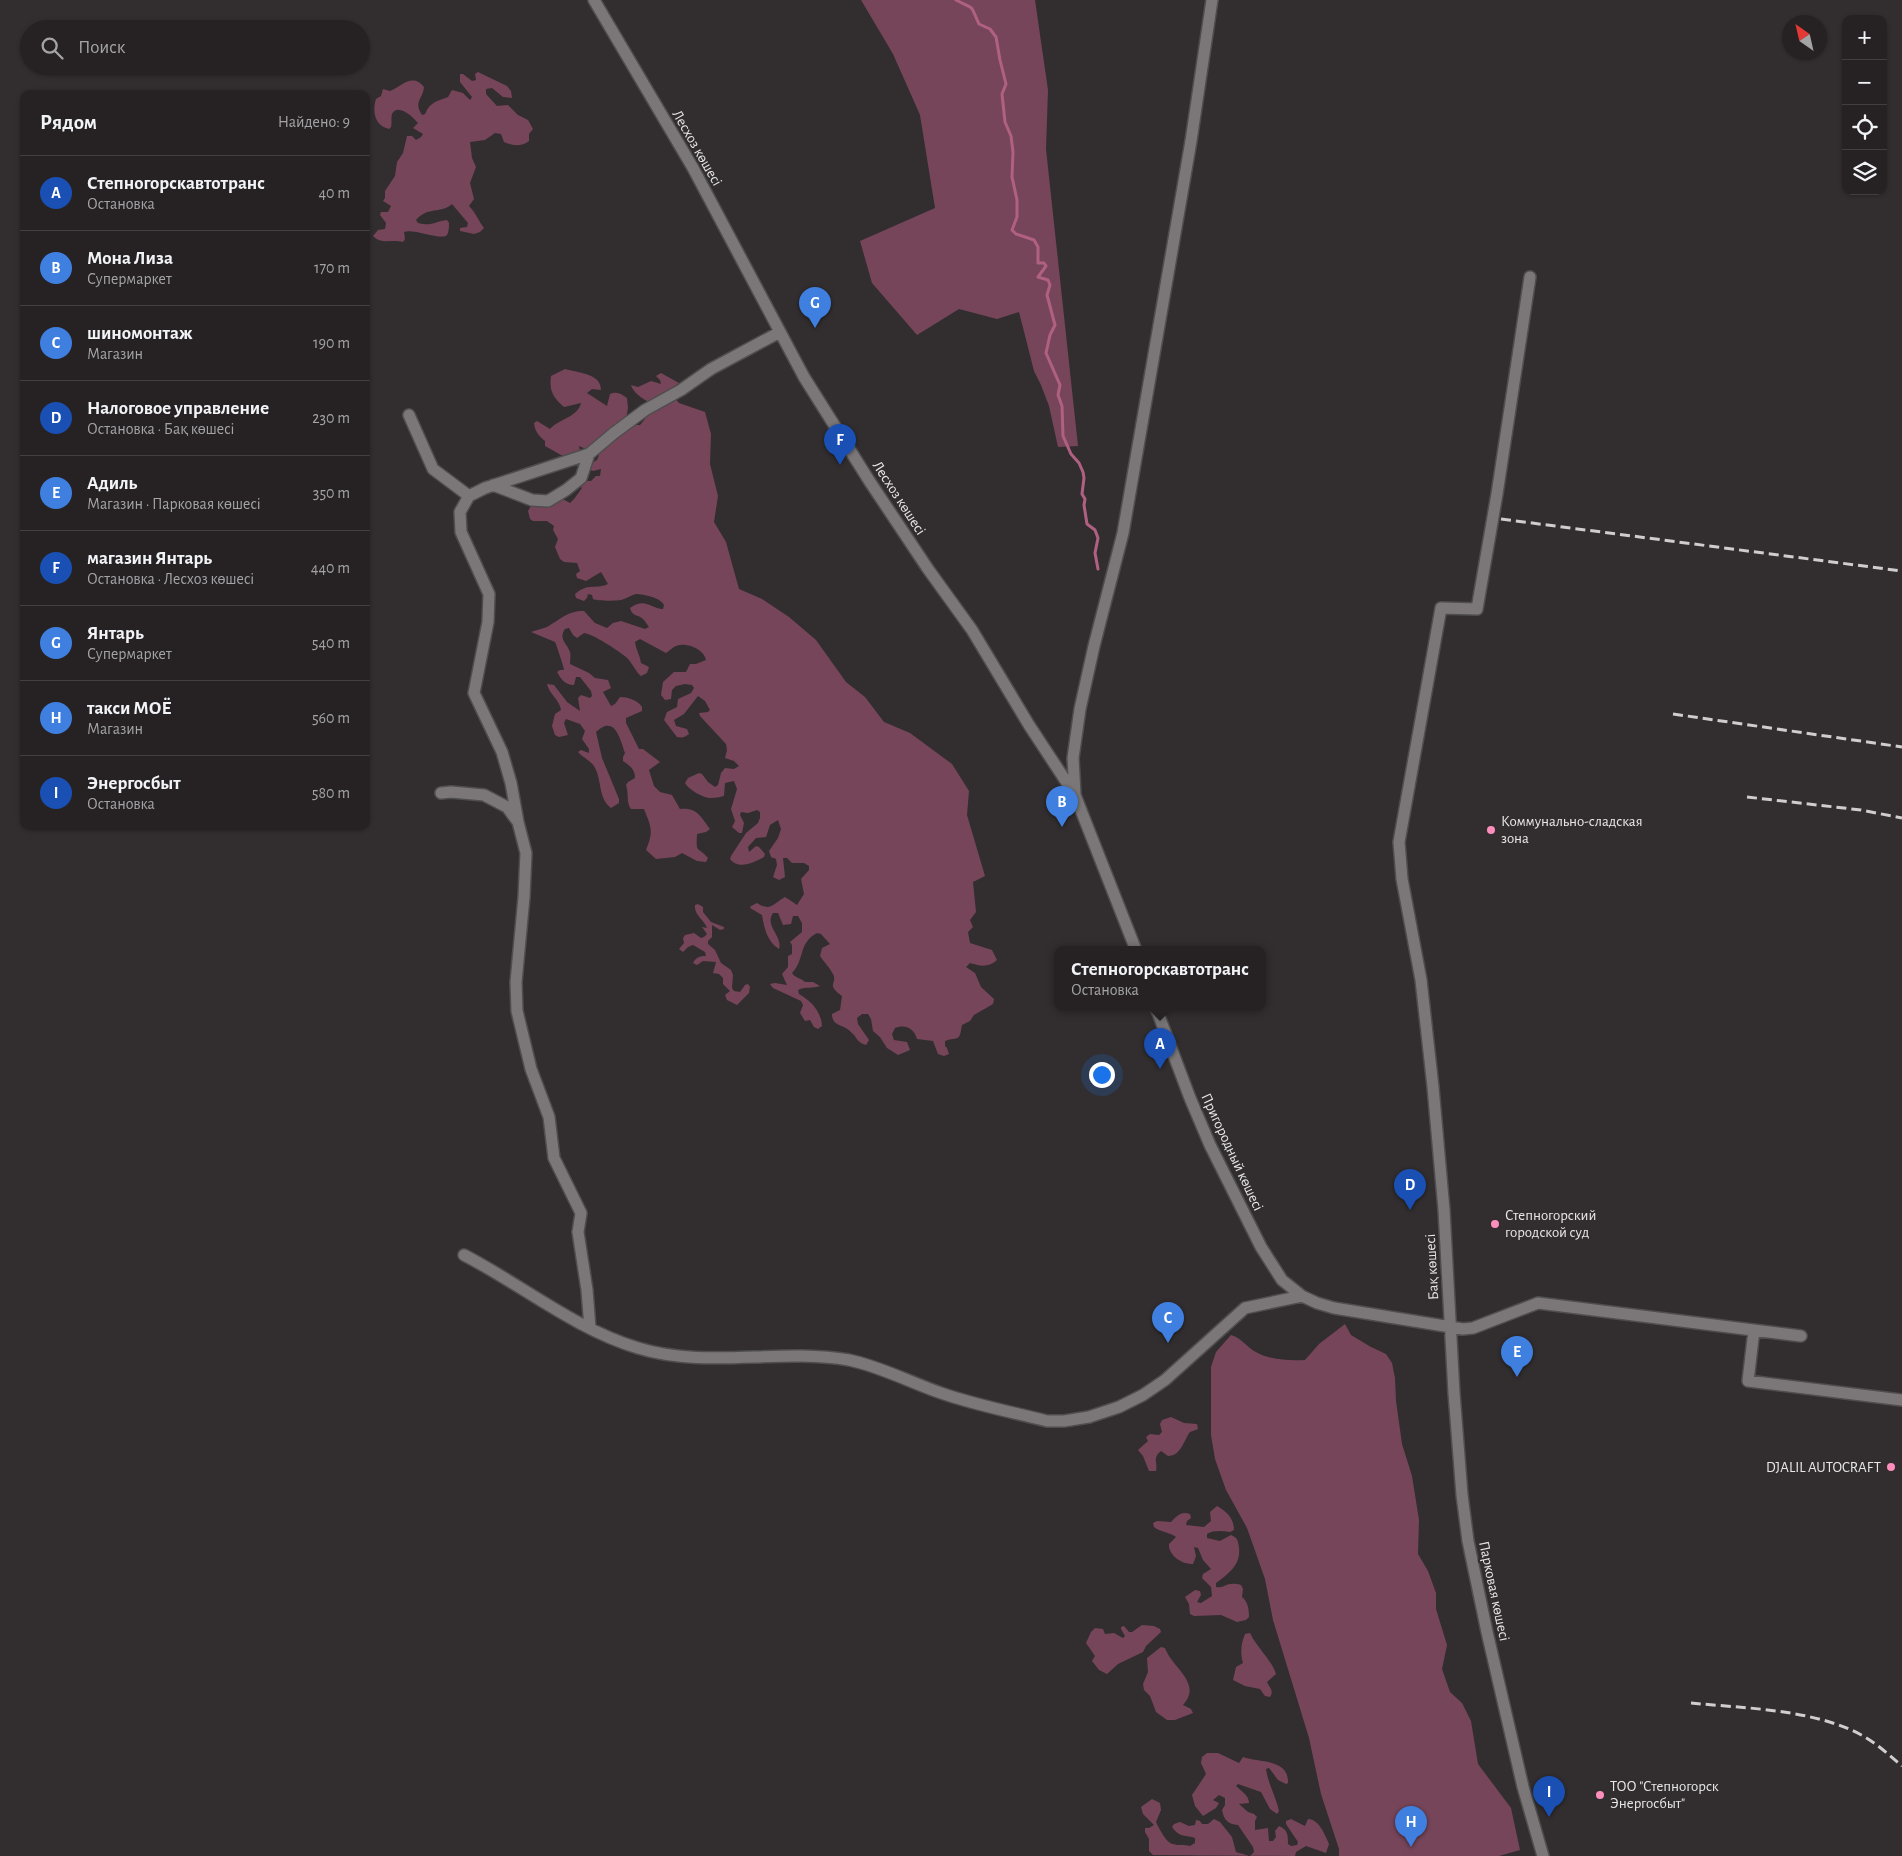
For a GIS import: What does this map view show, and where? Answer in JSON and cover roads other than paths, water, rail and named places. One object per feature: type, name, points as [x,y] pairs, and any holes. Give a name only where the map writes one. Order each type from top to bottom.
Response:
[{"type":"street","name":"Лесхоз көшесі","points":[[594,0],[693,168],[804,377],[870,482],[928,569],[972,630],[1029,725],[1075,796]]},
{"type":"street","points":[[1134,946],[1075,796],[1073,758],[1080,710],[1095,639],[1123,534],[1212,0]]},
{"type":"street","name":"Бақ көшесі","points":[[1450,1327],[1444,1210],[1433,1087],[1421,980],[1402,879],[1399,842],[1441,608],[1477,609],[1497,494],[1530,277]]},
{"type":"street","points":[[590,1328],[587,1290],[578,1232],[581,1213],[554,1158],[550,1117],[531,1069],[517,1010],[516,982],[526,853],[511,783],[502,752],[474,693],[488,622],[490,594],[461,532],[460,512],[470,496],[493,486],[589,454],[645,410],[681,390],[711,369],[780,332]]},
{"type":"street","points":[[409,415],[433,469],[470,496]]},
{"type":"street","points":[[493,486],[532,500],[548,501],[582,478],[589,454]]},
{"type":"street","points":[[441,793],[484,794],[507,807],[518,822]]},
{"type":"street","name":"Пригородный көшесі","points":[[1157,1011],[1190,1098],[1234,1195],[1273,1268],[1282,1280],[1302,1296],[1334,1308],[1450,1327],[1473,1328],[1538,1303],[1801,1336]]},
{"type":"street","points":[[464,1255],[490,1268],[590,1328],[638,1348],[677,1355],[714,1358],[818,1356],[850,1361],[944,1394],[1048,1421],[1064,1421],[1089,1417],[1143,1395],[1166,1380],[1245,1308],[1302,1296]]},
{"type":"street","name":"Парковая көшесі","points":[[1450,1327],[1462,1495],[1468,1541],[1487,1632],[1539,1855]]},
{"type":"street","points":[[1754,1330],[1748,1381],[1902,1400]]},
{"type":"waterway","points":[[956,0],[972,8],[979,24],[990,29],[996,37],[1006,84],[1002,94],[1005,122],[1011,136],[1013,152],[1012,177],[1017,200],[1017,217],[1012,230],[1016,234],[1034,240],[1038,247],[1038,263],[1044,263],[1046,266],[1038,277],[1048,280],[1050,285],[1047,295],[1055,325],[1050,335],[1046,353],[1060,385],[1058,395],[1062,406],[1063,436],[1071,454],[1079,463],[1083,472],[1082,494],[1085,499],[1087,524],[1095,530],[1098,538],[1095,553],[1098,569]]},
{"type":"railway","points":[[1501,519],[1902,571]]},
{"type":"railway","points":[[1673,714],[1902,747]]},
{"type":"railway","points":[[1747,797],[1861,810],[1902,818]]},
{"type":"railway","points":[[1691,1703],[1771,1710],[1831,1722],[1863,1736],[1902,1766]]},
{"type":"place","name":"Янтарь","points":[[815,328]]},
{"type":"place","name":"магазин Янтарь","points":[[840,465]]},
{"type":"place","name":"Мона Лиза","points":[[1062,827]]},
{"type":"place","name":"Коммунально-сладская зона","points":[[1491,830]]},
{"type":"place","name":"Степногорскавтотранс","points":[[1160,1069]]},
{"type":"place","name":"Налоговое управление","points":[[1410,1210]]},
{"type":"place","name":"Степногорский городской суд","points":[[1495,1224]]},
{"type":"place","name":"шиномонтаж","points":[[1168,1343]]},
{"type":"place","name":"Адиль","points":[[1517,1377]]},
{"type":"place","name":"DJALIL AUTOCRAFT","points":[[1891,1467]]},
{"type":"place","name":"ТОО \"Степногорск Энергосбыт\"","points":[[1600,1795]]},
{"type":"place","name":"Энергосбыт","points":[[1549,1817]]},
{"type":"place","name":"такси МОЁ","points":[[1411,1847]]}]
